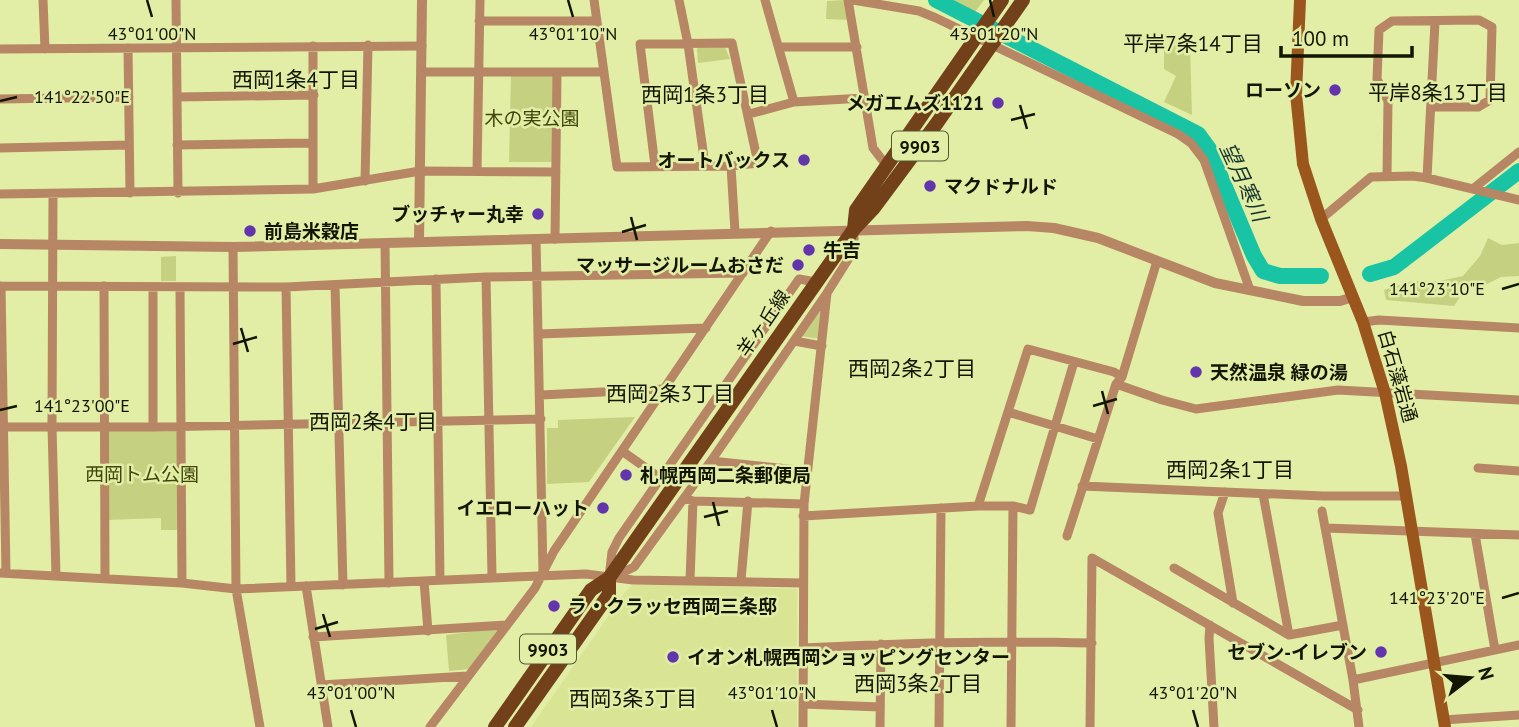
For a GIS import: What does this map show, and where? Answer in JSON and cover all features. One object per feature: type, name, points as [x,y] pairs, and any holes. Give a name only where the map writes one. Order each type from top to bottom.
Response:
[{"type":"main road","name":"白石藻岩通","points":[[1300,0],[1296,94],[1303,164],[1321,219],[1363,323],[1385,393],[1406,496],[1444,724]]},
{"type":"main road","name":"羊ヶ丘線","points":[[854,229],[856,210],[1000,2]]},
{"type":"main road","name":"羊ヶ丘線","points":[[495,727],[591,590],[609,578],[816,282],[854,229],[873,209],[1019,6]]},
{"type":"main road","name":"羊ヶ丘線","points":[[516,727],[609,594],[609,578]]},
{"type":"street","points":[[43,0],[45,49]]},
{"type":"street","points":[[176,0],[178,193]]},
{"type":"street","points":[[419,242],[422,0]]},
{"type":"street","points":[[477,172],[480,0]]},
{"type":"street","points":[[594,0],[617,167],[731,166],[758,163],[732,43],[640,44],[655,166]]},
{"type":"street","points":[[679,0],[705,165]]},
{"type":"street","points":[[765,0],[794,102]]},
{"type":"street","points":[[887,166],[873,148],[851,0],[919,11],[1178,134],[1191,143],[1204,160],[1250,290]]},
{"type":"street","points":[[1387,176],[1388,102],[1377,79],[1379,30],[1392,21],[1479,20],[1492,27],[1490,100],[1478,107],[1433,107]]},
{"type":"street","points":[[480,21],[597,21]]},
{"type":"street","points":[[1427,178],[1433,107],[1435,22]]},
{"type":"street","points":[[365,181],[368,45]]},
{"type":"street","points":[[313,46],[313,189]]},
{"type":"street","points":[[0,49],[422,46]]},
{"type":"street","points":[[779,47],[857,47]]},
{"type":"street","points":[[128,48],[130,193]]},
{"type":"street","points":[[422,72],[603,72]]},
{"type":"street","points":[[555,239],[557,72]]},
{"type":"street","points":[[177,97],[314,95]]},
{"type":"street","points":[[0,99],[129,97]]},
{"type":"street","points":[[749,114],[794,102],[864,98]]},
{"type":"street","points":[[177,145],[313,143]]},
{"type":"street","points":[[0,148],[129,145]]},
{"type":"street","points":[[1479,189],[1519,152]]},
{"type":"street","points":[[731,166],[735,233]]},
{"type":"street","points":[[0,194],[313,189],[420,171],[556,172]]},
{"type":"street","points":[[1321,219],[1371,177],[1427,178],[1519,200]]},
{"type":"street","points":[[53,194],[52,427],[55,576]]},
{"type":"street","points":[[0,244],[233,247],[1027,226],[1054,228],[1098,238],[1215,283],[1303,301],[1340,301],[1353,297]]},
{"type":"street","points":[[609,578],[635,567],[688,499],[710,461],[855,250],[854,229]]},
{"type":"street","points":[[430,727],[542,575],[555,551],[771,231]]},
{"type":"street","points":[[536,239],[541,395],[542,575]]},
{"type":"street","points":[[385,243],[389,583]]},
{"type":"street","points":[[233,247],[236,589],[260,727]]},
{"type":"street","points":[[1067,536],[1157,261]]},
{"type":"street","points":[[743,273],[486,277],[335,285],[180,288],[1,286],[3,573],[182,583],[236,589],[586,574],[609,578],[802,583]]},
{"type":"street","points":[[486,277],[492,577]]},
{"type":"street","points":[[436,279],[440,580]]},
{"type":"street","points":[[609,578],[612,552],[660,478],[799,279],[816,282]]},
{"type":"street","points":[[335,285],[343,585]]},
{"type":"street","points":[[104,286],[105,578]]},
{"type":"street","points":[[286,286],[292,586]]},
{"type":"street","points":[[153,288],[153,427]]},
{"type":"street","points":[[180,288],[182,583]]},
{"type":"street","points":[[803,727],[803,516],[827,293]]},
{"type":"street","points":[[1363,323],[1379,320],[1519,328]]},
{"type":"street","points":[[539,334],[706,328]]},
{"type":"street","points":[[794,341],[822,346]]},
{"type":"street","points":[[978,506],[1028,349],[1114,372],[1119,381],[1162,400],[1196,409],[1338,390],[1519,400]]},
{"type":"street","points":[[803,516],[978,506],[1013,506],[1030,510],[1074,362]]},
{"type":"street","points":[[541,395],[663,389]]},
{"type":"street","points":[[1008,412],[1098,439]]},
{"type":"street","points":[[1,427],[153,427],[541,419]]},
{"type":"street","points":[[622,452],[660,478]]},
{"type":"street","points":[[710,461],[807,471]]},
{"type":"street","points":[[1478,468],[1519,471]]},
{"type":"street","points":[[1082,486],[1263,494],[1406,496]]},
{"type":"street","points":[[1225,492],[1218,513],[1233,603]]},
{"type":"street","points":[[1263,494],[1289,635]]},
{"type":"street","points":[[688,499],[804,504]]},
{"type":"street","points":[[688,499],[690,580]]},
{"type":"street","points":[[741,580],[748,501]]},
{"type":"street","points":[[1011,727],[1013,506]]},
{"type":"street","points":[[939,727],[941,508]]},
{"type":"street","points":[[1322,512],[1359,727]]},
{"type":"street","points":[[1326,528],[1519,535]]},
{"type":"street","points":[[1475,534],[1494,650]]},
{"type":"street","points":[[1090,727],[1092,558],[1357,710]]},
{"type":"street","points":[[1174,568],[1289,635],[1343,625]]},
{"type":"street","points":[[424,581],[428,631]]},
{"type":"street","points":[[306,586],[328,727]]},
{"type":"street","points":[[313,637],[506,625]]},
{"type":"street","points":[[1210,625],[1214,727]]},
{"type":"street","points":[[803,648],[1013,640],[1091,643]]},
{"type":"street","points":[[880,727],[881,644]]},
{"type":"street","points":[[1353,680],[1519,645]]},
{"type":"street","points":[[321,685],[467,676]]},
{"type":"street","points":[[803,704],[880,707]]},
{"type":"street","points":[[1444,724],[1519,715]]},
{"type":"shaded area","points":[[632,585],[797,589],[797,727],[531,727]]},
{"type":"green space","points":[[845,0],[849,20],[826,19],[827,1]]},
{"type":"green space","points":[[951,0],[984,0],[975,12]]},
{"type":"green space","points":[[1190,44],[1192,115],[1164,102],[1176,76],[1164,69],[1164,46]]},
{"type":"green space","points":[[699,47],[725,47],[730,59],[698,63]]},
{"type":"green space","name":"木の実公園","points":[[511,73],[551,74],[554,77],[555,159],[551,162],[509,162]]},
{"type":"green space","points":[[1488,238],[1502,245],[1519,243],[1519,276],[1501,277],[1487,284],[1466,288],[1454,306],[1386,300],[1384,290],[1412,281],[1439,281],[1463,276],[1480,256]]},
{"type":"green space","points":[[176,256],[176,281],[161,281],[161,257]]},
{"type":"green space","points":[[824,303],[821,339],[800,336]]},
{"type":"green space","points":[[635,417],[589,482],[547,484],[547,428],[558,428],[558,420]]},
{"type":"green space","name":"西岡トム公園","points":[[107,430],[177,430],[177,530],[161,530],[161,518],[107,520]]},
{"type":"green space","points":[[499,628],[469,669],[449,671],[446,635]]},
{"type":"waterway","name":"望月寒川","points":[[936,0],[1198,134],[1209,149],[1254,256],[1263,271],[1280,276],[1321,276]]},
{"type":"waterway","name":"望月寒川","points":[[1370,274],[1394,267],[1519,171]]},
{"type":"place","name":"ローソン","points":[[1335,90]]},
{"type":"place","name":"メガエムズ1121","points":[[998,103]]},
{"type":"place","name":"オートバックス","points":[[804,160]]},
{"type":"place","name":"マクドナルド","points":[[930,186]]},
{"type":"place","name":"ブッチャー丸幸","points":[[538,214]]},
{"type":"place","name":"前島米穀店","points":[[250,231]]},
{"type":"place","name":"牛吉","points":[[809,250]]},
{"type":"place","name":"マッサージルームおさだ","points":[[798,265]]},
{"type":"place","name":"天然温泉 緑の湯","points":[[1196,372]]},
{"type":"place","name":"札幌西岡二条郵便局","points":[[626,475]]},
{"type":"place","name":"イエローハット","points":[[603,508]]},
{"type":"place","name":"ラ・クラッセ西岡三条邸","points":[[554,606]]},
{"type":"place","name":"セブン-イレブン","points":[[1381,652]]},
{"type":"place","name":"イオン札幌西岡ショッピングセンター","points":[[673,657]]},
{"type":"district","name":"平岸7条14丁目","points":[[1193,43]]},
{"type":"district","name":"西岡1条4丁目","points":[[296,79]]},
{"type":"district","name":"平岸8条13丁目","points":[[1438,92]]},
{"type":"district","name":"西岡1条3丁目","points":[[705,94]]},
{"type":"district","name":"西岡2条2丁目","points":[[912,368]]},
{"type":"district","name":"西岡2条3丁目","points":[[670,393]]},
{"type":"district","name":"西岡2条4丁目","points":[[373,421]]},
{"type":"district","name":"西岡2条1丁目","points":[[1230,469]]},
{"type":"district","name":"西岡3条2丁目","points":[[918,683]]},
{"type":"district","name":"西岡3条3丁目","points":[[633,698]]}]
